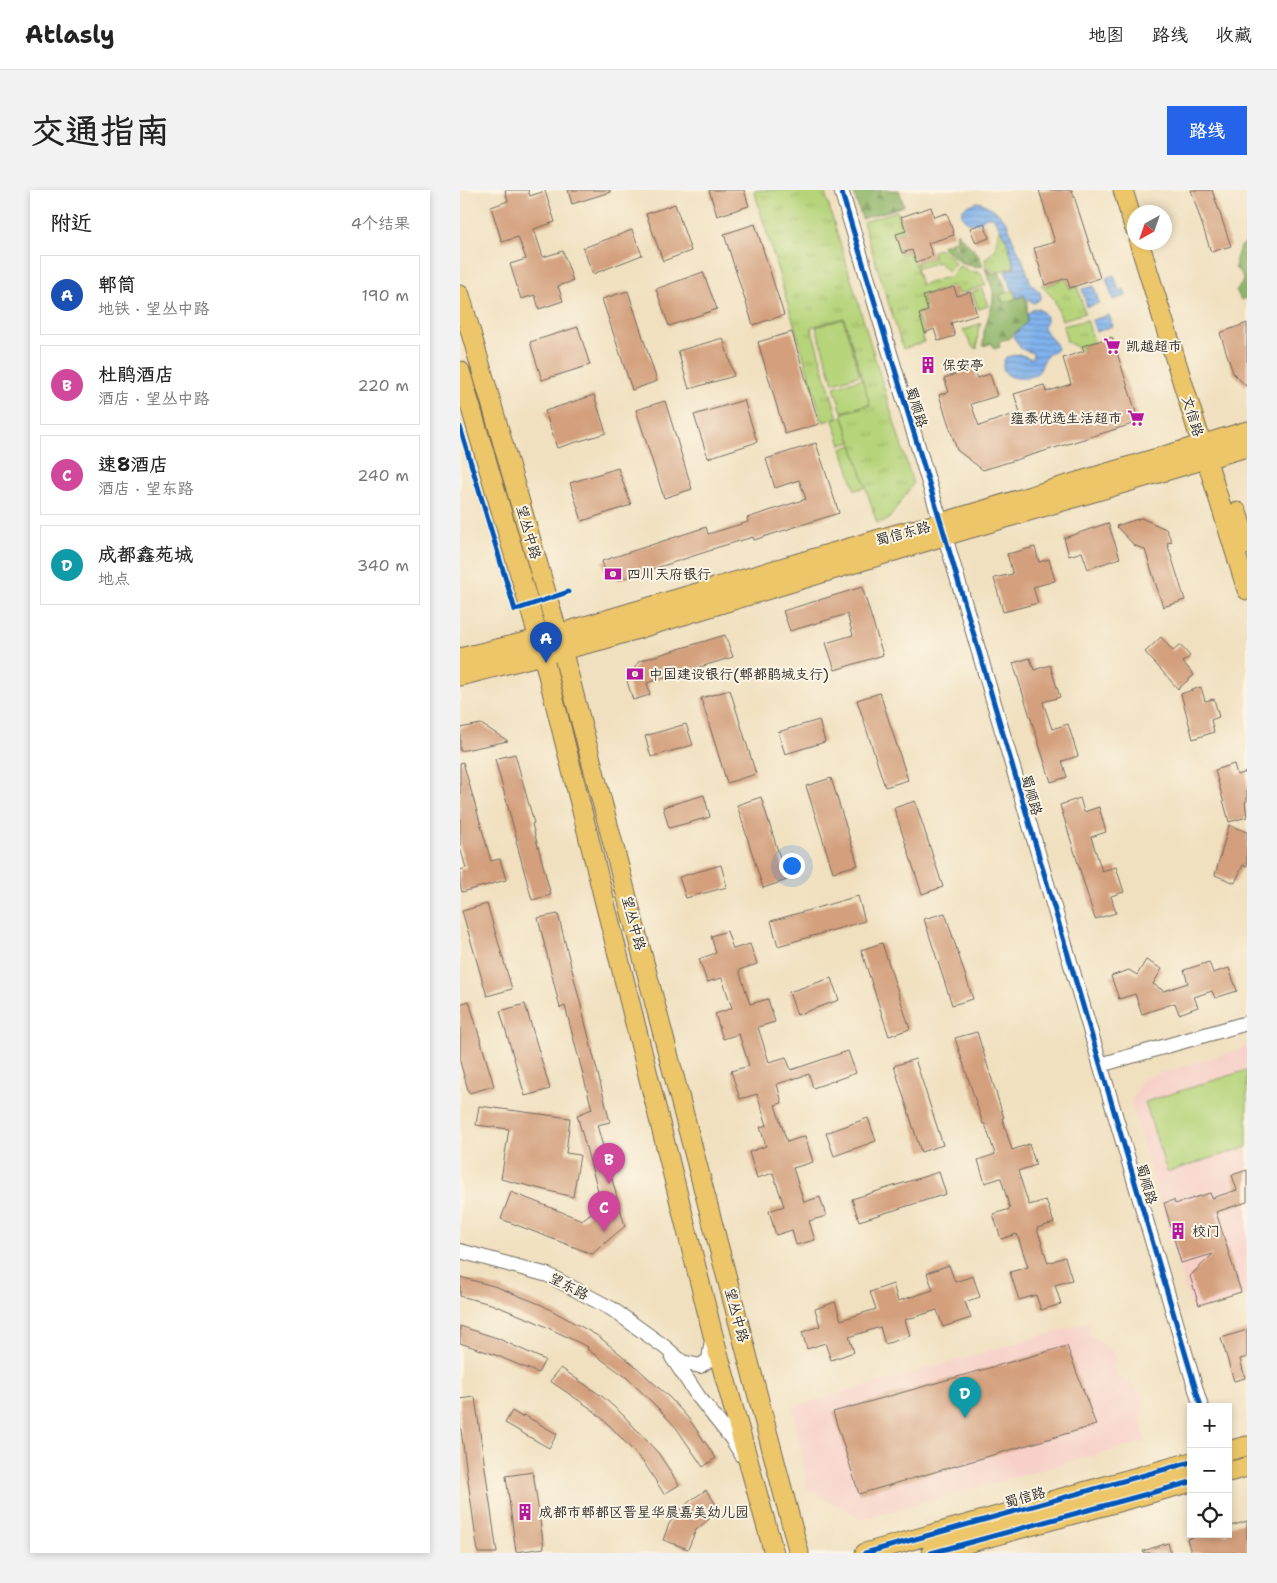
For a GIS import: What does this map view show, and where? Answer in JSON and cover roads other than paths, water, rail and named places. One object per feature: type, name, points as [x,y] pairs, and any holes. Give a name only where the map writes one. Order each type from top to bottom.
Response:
[{"type":"main road","points":[[1123,190],[1127,205]]},
{"type":"main road","points":[[1136,190],[1141,205]]},
{"type":"main road","name":"文信路","points":[[1142,250],[1210,450],[1247,590]]},
{"type":"main road","points":[[1154,250],[1210,450],[1247,545]]},
{"type":"main road","name":"望丛中路","points":[[460,295],[560,642],[799,1553]]},
{"type":"main road","name":"望丛中路","points":[[460,371],[542,647],[713,1335],[748,1466],[774,1553]]},
{"type":"main road","name":"蜀信东路","points":[[542,647],[893,535],[942,529],[1210,450],[1247,431]]},
{"type":"main road","name":"蜀信东路","points":[[1210,450],[1247,447]]},
{"type":"main road","points":[[460,658],[542,647]]},
{"type":"main road","points":[[460,676],[542,647]]},
{"type":"main road","points":[[1232,1450],[1247,1446]]},
{"type":"main road","name":"蜀信路","points":[[865,1553],[1187,1463]]},
{"type":"main road","points":[[1232,1471],[1247,1466]]},
{"type":"main road","name":"蜀信路","points":[[931,1553],[1187,1483]]},
{"type":"street","name":"蜀顺路","points":[[841,190],[1200,1403]]},
{"type":"street","points":[[1100,1065],[1247,1023]]},
{"type":"street","name":"望东路","points":[[460,1251],[548,1274],[612,1309],[666,1348],[682,1362],[700,1366],[709,1360],[713,1335]]},
{"type":"street","name":"望东路","points":[[666,1348],[698,1396],[732,1438],[748,1466]]},
{"type":"street","points":[[1232,1460],[1247,1466]]},
{"type":"water","points":[[977,202],[995,210],[1007,222],[1031,284],[1040,292],[1041,297],[1038,301],[1034,303],[1029,301],[1024,295],[1017,298],[1014,289],[1012,289],[1005,271],[1015,268],[1007,240],[993,217],[986,217],[977,223],[965,220],[962,213],[963,209]]},
{"type":"water","points":[[1114,275],[1119,291],[1124,289],[1126,296],[1113,300],[1106,278]]},
{"type":"water","points":[[1094,286],[1099,303],[1087,307],[1082,289]]},
{"type":"water","points":[[1035,308],[1044,313],[1046,322],[1043,328],[1055,343],[1057,349],[1046,357],[1035,375],[1017,378],[1006,374],[1003,364],[1006,357],[1019,354],[1032,359],[1033,353],[1021,349],[1013,336],[1027,322],[1027,314]]},
{"type":"water","points":[[1109,315],[1113,326],[1096,332],[1092,320]]},
{"type":"place","name":"凯越超市","points":[[1112,346]]},
{"type":"place","name":"保安亭","points":[[928,365]]},
{"type":"place","name":"蕴泰优选生活超市","points":[[1136,418]]},
{"type":"place","name":"四川天府银行","points":[[613,574]]},
{"type":"place","name":"郫筒","points":[[546,663]]},
{"type":"place","name":"中国建设银行(郫都鹃城支行)","points":[[635,674]]},
{"type":"place","name":"杜鹃酒店","points":[[609,1184]]},
{"type":"place","name":"校门","points":[[1178,1231]]},
{"type":"place","name":"速8酒店","points":[[604,1232]]},
{"type":"place","name":"成都鑫苑城","points":[[965,1418]]},
{"type":"place","name":"成都市郫都区晋星华晨嘉美幼儿园","points":[[525,1512]]}]
